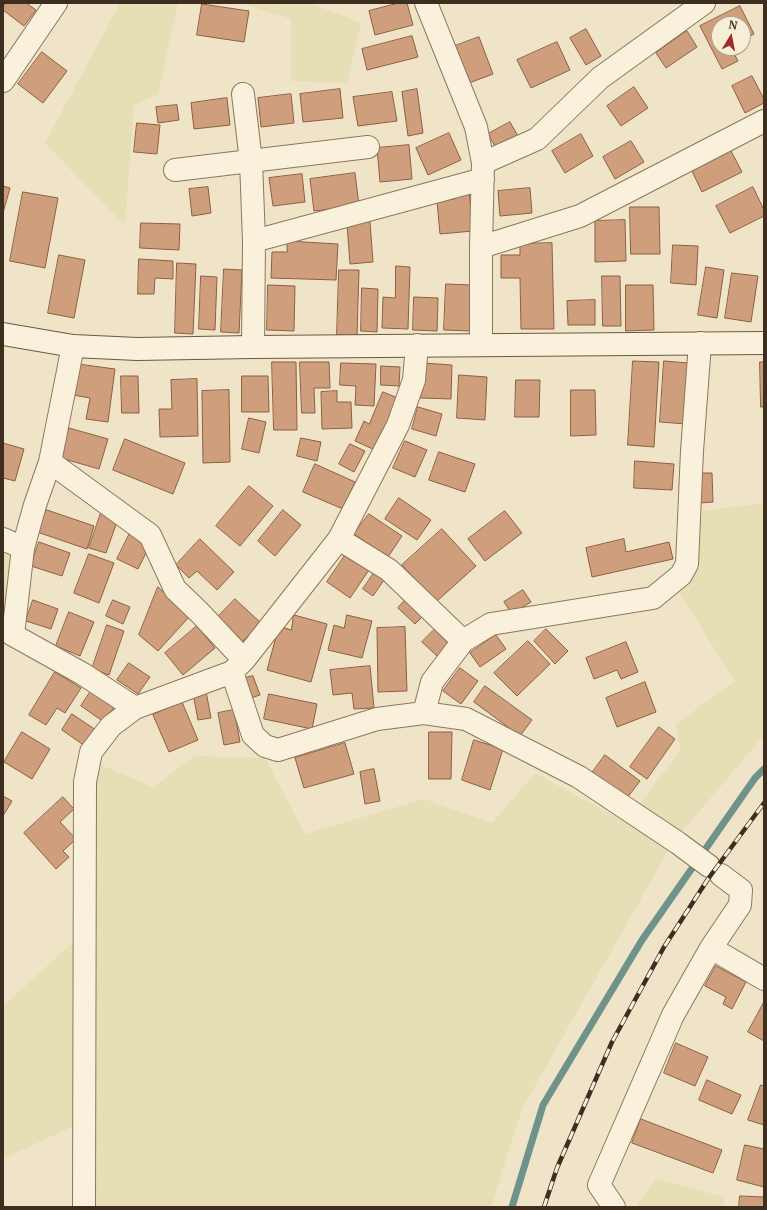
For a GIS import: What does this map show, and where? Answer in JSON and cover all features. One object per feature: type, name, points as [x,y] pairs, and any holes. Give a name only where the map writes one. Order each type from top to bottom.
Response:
[{"type":"street","points":[[426,3],[476,128],[483,171],[481,345]]},
{"type":"street","points":[[254,241],[483,171],[537,139],[600,78],[704,3]]},
{"type":"street","points":[[3,81],[48,6]]},
{"type":"street","points":[[243,94],[251,161],[254,241],[253,347]]},
{"type":"street","points":[[481,247],[580,216],[764,121]]},
{"type":"street","points":[[174,170],[368,147]]},
{"type":"street","points":[[3,334],[73,346],[136,349],[417,345],[764,343]]},
{"type":"street","points":[[424,713],[432,682],[463,641],[491,624],[654,598],[680,575],[687,564],[692,452],[700,343]]},
{"type":"street","points":[[84,1207],[85,782],[91,752],[111,726],[135,708],[238,666],[339,539],[398,425],[414,380],[417,345]]},
{"type":"street","points":[[73,346],[50,462],[34,505],[24,548],[8,642],[83,674],[135,708]]},
{"type":"street","points":[[50,462],[150,535],[175,589],[200,613],[238,666],[253,735],[265,746],[278,750],[376,719],[424,713],[466,719],[579,777],[706,864],[741,890],[740,905],[711,948],[674,1015],[599,1185],[614,1207]]},
{"type":"street","points":[[3,539],[24,548]]},
{"type":"street","points":[[339,539],[389,570],[463,641]]},
{"type":"street","points":[[711,948],[764,979]]},
{"type":"shaded area","points":[[120,3],[178,3],[158,94],[134,105],[125,226],[45,143]]},
{"type":"shaded area","points":[[240,3],[310,3],[361,23],[347,83],[291,81],[291,19]]},
{"type":"shaded area","points":[[764,503],[764,735],[672,844],[522,1109],[491,1207],[94,1207],[95,1116],[3,1159],[3,1006],[89,928],[94,762],[153,787],[195,756],[265,758],[305,834],[424,799],[492,823],[535,773],[626,822],[680,751],[676,724],[735,681],[680,594],[702,511]]},
{"type":"shaded area","points":[[3,545],[18,551],[3,629]]},
{"type":"shaded area","points":[[656,1179],[724,1197],[723,1207],[636,1207]]},
{"type":"building","points":[[6,3],[26,3],[36,10],[24,26],[3,10]]},
{"type":"building","points":[[399,3],[407,3],[413,25],[375,35],[369,11]]},
{"type":"building","points":[[202,4],[249,11],[244,42],[197,35]]},
{"type":"building","points":[[740,6],[745,16],[720,16]]},
{"type":"building","points":[[711,20],[711,48],[700,26]]},
{"type":"building","points":[[751,28],[754,34],[751,36]]},
{"type":"building","points":[[586,29],[601,56],[586,65],[570,38]]},
{"type":"building","points":[[687,31],[697,47],[666,68],[656,53]]},
{"type":"building","points":[[412,36],[418,57],[367,70],[362,49]]},
{"type":"building","points":[[479,37],[493,74],[469,83],[455,46]]},
{"type":"building","points":[[557,42],[570,70],[531,88],[517,60]]},
{"type":"building","points":[[42,52],[67,71],[43,103],[18,84]]},
{"type":"building","points":[[715,56],[735,56],[738,61],[722,69]]},
{"type":"building","points":[[752,76],[764,99],[764,103],[745,113],[732,86]]},
{"type":"building","points":[[634,87],[648,108],[621,126],[607,106]]},
{"type":"building","points":[[340,89],[343,118],[303,122],[300,94]]},
{"type":"building","points":[[417,89],[423,133],[408,136],[402,92]]},
{"type":"building","points":[[392,92],[397,121],[358,126],[353,97]]},
{"type":"building","points":[[291,94],[294,123],[261,127],[258,98]]},
{"type":"building","points":[[227,98],[230,125],[194,129],[191,103]]},
{"type":"building","points":[[177,105],[179,120],[158,123],[156,107]]},
{"type":"building","points":[[510,122],[518,136],[496,148],[488,134]]},
{"type":"building","points":[[137,123],[160,125],[157,154],[134,152]]},
{"type":"building","points":[[449,133],[461,160],[428,175],[416,148]]},
{"type":"building","points":[[581,134],[593,156],[565,173],[552,151]]},
{"type":"building","points":[[631,141],[644,162],[615,179],[603,157]]},
{"type":"building","points":[[409,145],[412,179],[380,182],[377,148]]},
{"type":"building","points":[[730,149],[742,172],[702,192],[691,169]]},
{"type":"building","points":[[355,173],[359,205],[314,211],[310,179]]},
{"type":"building","points":[[302,174],[305,202],[273,206],[269,178]]},
{"type":"building","points":[[3,186],[10,188],[3,213]]},
{"type":"building","points":[[208,187],[211,213],[192,216],[189,189]]},
{"type":"building","points":[[753,187],[764,210],[764,216],[730,233],[716,206]]},
{"type":"building","points":[[530,188],[532,213],[500,216],[498,191]]},
{"type":"building","points":[[469,191],[473,231],[440,234],[437,201],[455,199],[455,192]]},
{"type":"building","points":[[23,192],[58,198],[45,268],[10,261]]},
{"type":"building","points":[[630,207],[659,207],[660,254],[631,254]]},
{"type":"building","points":[[625,220],[626,261],[595,262],[595,221]]},
{"type":"building","points":[[370,222],[373,262],[350,264],[347,224]]},
{"type":"building","points":[[141,223],[180,224],[179,250],[140,248]]},
{"type":"building","points":[[287,241],[338,244],[336,280],[271,278],[272,252],[287,252]]},
{"type":"building","points":[[552,243],[554,329],[521,329],[520,278],[501,278],[501,255],[520,255],[520,244]]},
{"type":"building","points":[[673,245],[698,246],[696,285],[671,283]]},
{"type":"building","points":[[59,255],[85,260],[74,318],[48,313]]},
{"type":"building","points":[[139,259],[173,261],[173,279],[155,278],[154,294],[138,294]]},
{"type":"building","points":[[177,263],[196,264],[193,334],[175,333]]},
{"type":"building","points":[[396,266],[410,267],[408,329],[382,328],[383,297],[395,298]]},
{"type":"building","points":[[706,267],[724,270],[717,318],[698,315]]},
{"type":"building","points":[[224,269],[242,270],[239,333],[221,332]]},
{"type":"building","points":[[339,270],[359,270],[357,336],[337,335]]},
{"type":"building","points":[[732,273],[758,276],[751,322],[725,318]]},
{"type":"building","points":[[201,276],[217,277],[215,330],[199,329]]},
{"type":"building","points":[[602,276],[620,276],[621,326],[603,326]]},
{"type":"building","points":[[446,284],[472,285],[471,331],[444,330]]},
{"type":"building","points":[[268,285],[295,286],[294,331],[267,330]]},
{"type":"building","points":[[626,285],[653,285],[654,330],[626,331]]},
{"type":"building","points":[[362,288],[378,289],[377,332],[361,331]]},
{"type":"building","points":[[414,297],[438,298],[437,331],[413,330]]},
{"type":"building","points":[[595,300],[595,325],[568,325],[567,301]]},
{"type":"building","points":[[633,361],[659,362],[654,447],[628,445]]},
{"type":"building","points":[[664,361],[689,363],[686,424],[660,422]]},
{"type":"building","points":[[272,362],[296,362],[297,430],[274,430]]},
{"type":"building","points":[[300,362],[329,362],[330,388],[314,388],[315,413],[302,413]]},
{"type":"building","points":[[760,362],[764,362],[764,407],[761,407]]},
{"type":"building","points":[[341,363],[376,364],[374,406],[355,405],[356,386],[340,385]]},
{"type":"building","points":[[423,363],[452,365],[451,399],[421,398]]},
{"type":"building","points":[[78,364],[115,369],[108,422],[86,419],[90,398],[73,395]]},
{"type":"building","points":[[381,366],[400,367],[399,386],[381,385]]},
{"type":"building","points":[[459,375],[487,377],[485,420],[457,418]]},
{"type":"building","points":[[121,376],[138,376],[139,413],[122,413]]},
{"type":"building","points":[[242,376],[268,376],[269,412],[242,412]]},
{"type":"building","points":[[197,379],[198,436],[160,437],[159,409],[172,409],[171,380]]},
{"type":"building","points":[[516,380],[540,380],[539,417],[515,417]]},
{"type":"building","points":[[229,390],[230,462],[203,463],[202,391]]},
{"type":"building","points":[[571,390],[595,390],[596,435],[571,436]]},
{"type":"building","points":[[337,391],[337,402],[351,402],[352,428],[322,429],[321,392]]},
{"type":"building","points":[[383,392],[398,398],[375,450],[355,441],[364,421],[369,424]]},
{"type":"building","points":[[418,407],[442,414],[436,436],[412,429]]},
{"type":"building","points":[[249,418],[266,422],[259,453],[242,449]]},
{"type":"building","points":[[69,428],[108,439],[99,469],[61,458]]},
{"type":"building","points":[[301,438],[321,442],[317,461],[297,456]]},
{"type":"building","points":[[125,439],[185,463],[173,494],[113,470]]},
{"type":"building","points":[[405,441],[427,450],[415,477],[393,468]]},
{"type":"building","points":[[3,443],[24,449],[15,481],[3,478]]},
{"type":"building","points":[[350,444],[365,451],[354,472],[339,464]]},
{"type":"building","points":[[439,452],[475,464],[465,492],[429,480]]},
{"type":"building","points":[[635,461],[674,464],[672,490],[634,488]]},
{"type":"building","points":[[315,464],[355,482],[343,509],[303,492]]},
{"type":"building","points":[[699,473],[712,473],[713,502],[700,503]]},
{"type":"building","points":[[249,486],[273,506],[240,546],[216,526]]},
{"type":"building","points":[[399,498],[431,520],[417,540],[385,519]]},
{"type":"building","points":[[44,509],[94,526],[87,549],[37,532]]},
{"type":"building","points":[[102,510],[119,516],[106,553],[89,548]]},
{"type":"building","points":[[283,510],[301,525],[275,556],[258,541]]},
{"type":"building","points":[[505,511],[522,533],[485,561],[468,539]]},
{"type":"building","points":[[369,514],[402,536],[388,557],[354,534]]},
{"type":"building","points":[[442,529],[476,566],[436,602],[402,565]]},
{"type":"building","points":[[131,531],[148,549],[138,569],[117,559]]},
{"type":"building","points":[[200,539],[234,572],[217,590],[197,571],[189,578],[176,565]]},
{"type":"building","points":[[624,539],[626,552],[669,542],[673,559],[592,577],[586,548]]},
{"type":"building","points":[[39,542],[70,553],[62,576],[31,566]]},
{"type":"building","points":[[89,554],[114,563],[99,603],[74,593]]},
{"type":"building","points":[[346,554],[369,570],[350,598],[327,582]]},
{"type":"building","points":[[376,570],[386,577],[373,596],[363,589]]},
{"type":"building","points":[[158,587],[190,616],[158,651],[139,635]]},
{"type":"building","points":[[523,590],[531,602],[512,614],[504,602]]},
{"type":"building","points":[[408,597],[425,614],[415,624],[398,608]]},
{"type":"building","points":[[235,599],[261,623],[240,644],[215,620]]},
{"type":"building","points":[[33,600],[58,609],[51,629],[26,621]]},
{"type":"building","points":[[113,600],[130,607],[123,624],[106,616]]},
{"type":"building","points":[[69,612],[94,622],[80,656],[56,646]]},
{"type":"building","points":[[294,615],[327,624],[311,682],[267,670],[279,626],[291,630]]},
{"type":"building","points":[[347,615],[372,621],[362,658],[328,650],[334,625],[344,628]]},
{"type":"building","points":[[107,625],[124,631],[109,675],[92,669]]},
{"type":"building","points":[[197,626],[215,648],[183,675],[165,653]]},
{"type":"building","points":[[405,627],[407,691],[378,692],[377,628]]},
{"type":"building","points":[[435,629],[449,644],[437,656],[422,642]]},
{"type":"building","points":[[546,629],[568,651],[555,664],[534,641]]},
{"type":"building","points":[[496,635],[506,649],[480,667],[470,653]]},
{"type":"building","points":[[528,641],[550,664],[517,696],[494,673]]},
{"type":"building","points":[[626,642],[638,672],[621,679],[617,670],[594,679],[586,658]]},
{"type":"building","points":[[129,663],[150,677],[138,694],[117,680]]},
{"type":"building","points":[[370,666],[374,708],[354,709],[352,693],[333,695],[330,670]]},
{"type":"building","points":[[460,668],[478,681],[461,704],[443,691]]},
{"type":"building","points":[[55,672],[81,688],[65,713],[57,708],[46,725],[29,715]]},
{"type":"building","points":[[253,676],[260,695],[248,699],[241,679]]},
{"type":"building","points":[[645,682],[656,712],[617,727],[606,698]]},
{"type":"building","points":[[485,686],[532,720],[520,736],[474,702]]},
{"type":"building","points":[[91,691],[114,707],[104,722],[81,706]]},
{"type":"building","points":[[206,691],[211,718],[198,720],[193,694]]},
{"type":"building","points":[[269,694],[317,704],[312,729],[264,719]]},
{"type":"building","points":[[182,702],[198,740],[169,752],[153,715]]},
{"type":"building","points":[[234,710],[240,742],[224,745],[218,713]]},
{"type":"building","points":[[72,714],[96,730],[85,746],[62,730]]},
{"type":"building","points":[[659,727],[675,739],[647,779],[630,767]]},
{"type":"building","points":[[22,732],[50,749],[32,779],[4,762]]},
{"type":"building","points":[[429,732],[452,732],[451,779],[429,779]]},
{"type":"building","points":[[474,740],[503,749],[490,790],[462,780]]},
{"type":"building","points":[[345,743],[354,774],[304,788],[295,758]]},
{"type":"building","points":[[605,755],[640,781],[627,798],[592,773]]},
{"type":"building","points":[[374,769],[380,801],[365,804],[360,772]]},
{"type":"building","points":[[3,796],[12,801],[3,816]]},
{"type":"building","points":[[63,797],[74,809],[60,822],[76,839],[63,851],[69,857],[56,869],[24,833]]},
{"type":"building","points":[[716,966],[746,982],[732,1009],[723,1004],[726,997],[705,986]]},
{"type":"building","points":[[764,1002],[764,1041],[748,1032]]},
{"type":"building","points":[[676,1043],[708,1057],[695,1086],[664,1073]]},
{"type":"building","points":[[707,1080],[741,1095],[732,1114],[699,1100]]},
{"type":"building","points":[[761,1085],[764,1086],[764,1125],[748,1120]]},
{"type":"building","points":[[641,1119],[722,1150],[713,1173],[632,1143]]},
{"type":"building","points":[[745,1145],[764,1149],[764,1187],[737,1180]]},
{"type":"building","points":[[740,1196],[764,1197],[764,1207],[739,1207]]},
{"type":"waterway","points":[[512,1207],[543,1105],[642,940],[755,778],[764,769]]},
{"type":"railway","points":[[544,1207],[557,1168],[612,1042],[664,947],[708,879],[764,803]]}]
